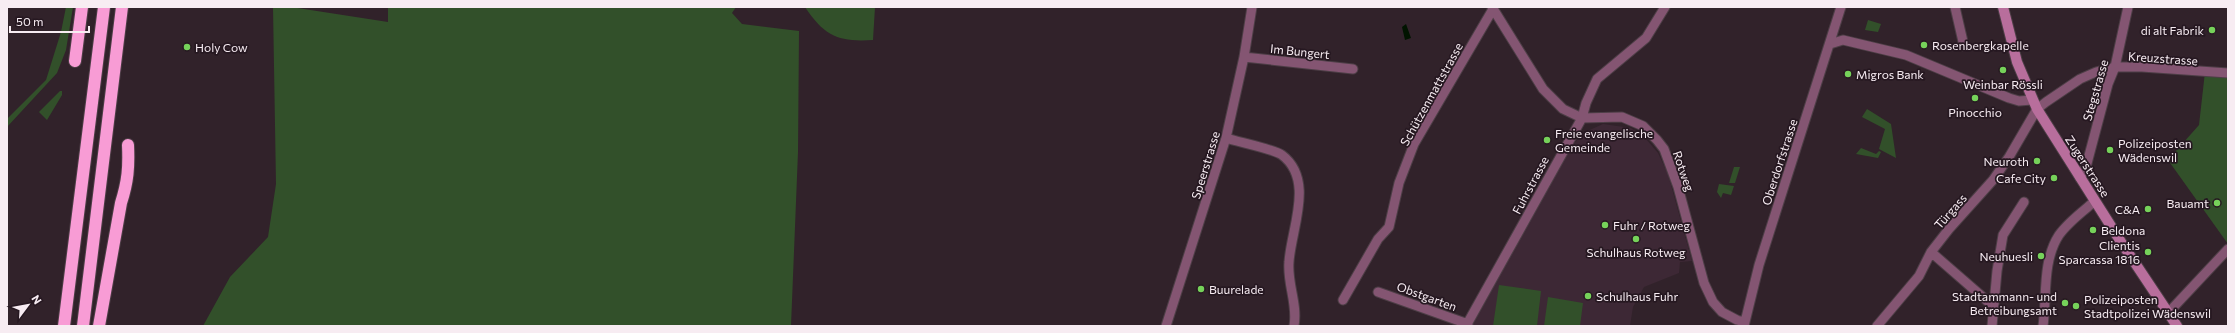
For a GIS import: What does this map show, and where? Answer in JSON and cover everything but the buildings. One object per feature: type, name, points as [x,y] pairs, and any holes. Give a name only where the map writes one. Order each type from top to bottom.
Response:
[{"type":"highway","points":[[75,61],[82,7]]},
{"type":"highway","points":[[64,326],[104,7]]},
{"type":"highway","points":[[83,326],[122,7]]},
{"type":"highway","points":[[99,326],[121,203],[127,186],[130,162],[128,145]]},
{"type":"main road","name":"Zugerstrasse","points":[[2003,7],[2017,62],[2032,100],[2080,178],[2169,312],[2175,325]]},
{"type":"street","name":"Speerstrasse","points":[[1166,326],[1226,138],[1244,57],[1252,7]]},
{"type":"street","name":"Fuhrstrasse","points":[[1467,325],[1582,118],[1586,103],[1597,79],[1646,38],[1665,7]]},
{"type":"street","name":"Oberdorfstrasse","points":[[1744,324],[1760,261],[1841,7]]},
{"type":"street","points":[[1955,7],[1964,46]]},
{"type":"street","name":"Stegstrasse","points":[[2080,178],[2086,167],[2108,84],[2115,67],[2128,7]]},
{"type":"street","name":"Rotweg","points":[[1493,8],[1543,89],[1562,109],[1582,118],[1622,117],[1643,126],[1657,140],[1664,149],[1678,187],[1704,283],[1713,302],[1722,312],[1744,324]]},
{"type":"street","name":"Schützenmattstrasse","points":[[1343,300],[1378,239],[1389,227],[1399,183],[1414,144],[1493,8]]},
{"type":"street","points":[[1830,44],[1843,40],[1906,55],[2008,98],[2019,101],[2032,100]]},
{"type":"street","name":"Im Bungert","points":[[1244,57],[1353,69]]},
{"type":"street","name":"Kreuzstrasse","points":[[2037,109],[2080,79],[2096,72],[2115,67],[2142,67],[2228,73]]},
{"type":"street","name":"Türgass","points":[[1877,326],[1919,276],[1931,252],[1949,229],[1993,180],[2009,157],[2037,109]]},
{"type":"street","points":[[1226,138],[1282,154],[1296,173],[1300,199],[1289,262],[1295,309],[1294,326]]},
{"type":"street","points":[[2044,326],[2046,290],[2052,247],[2060,234],[2074,218],[2095,201]]},
{"type":"street","points":[[1992,326],[1993,306],[2003,235],[2024,202]]},
{"type":"street","points":[[2169,312],[2228,249]]},
{"type":"street","points":[[1931,252],[1993,306]]},
{"type":"street","name":"Obstgarten","points":[[1378,292],[1467,325]]},
{"type":"shaded area","points":[[1406,24],[1411,38],[1405,40],[1402,27]]},
{"type":"shaded area","name":"Fuhr / Rotweg","points":[[1603,124],[1631,128],[1646,139],[1658,153],[1668,174],[1692,261],[1680,262],[1679,273],[1644,287],[1633,307],[1630,326],[1472,326],[1566,153],[1583,133]]},
{"type":"green space","points":[[66,7],[73,7],[66,50],[57,73],[7,127],[7,119],[46,80],[61,32]]},
{"type":"green space","points":[[273,7],[291,7],[388,22],[388,7],[736,7],[732,13],[742,24],[799,31],[798,152],[791,326],[203,326],[230,277],[268,237],[276,184]]},
{"type":"green space","points":[[805,7],[875,7],[873,40],[851,40],[834,36],[819,25]]},
{"type":"green space","points":[[1868,20],[1881,24],[1878,32],[1865,30]]},
{"type":"green space","points":[[2205,72],[2228,73],[2228,244],[2168,160],[2199,125]]},
{"type":"green space","points":[[60,91],[62,91],[62,95],[47,120],[39,112]]},
{"type":"green space","points":[[1867,109],[1891,124],[1896,158],[1879,149],[1885,129],[1862,117]]},
{"type":"green space","points":[[1861,148],[1876,154],[1879,151],[1881,152],[1878,158],[1856,154]]},
{"type":"green space","points":[[1734,167],[1740,167],[1735,183],[1729,183]]},
{"type":"green space","points":[[1719,184],[1734,186],[1731,195],[1723,193],[1721,198],[1717,192]]},
{"type":"green space","points":[[1499,285],[1541,291],[1537,326],[1493,326]]},
{"type":"green space","points":[[1548,297],[1583,303],[1580,326],[1544,326]]},
{"type":"place","name":"di alt Fabrik","points":[[2212,30]]},
{"type":"place","name":"Rosenbergkapelle","points":[[1924,45]]},
{"type":"place","name":"Holy Cow","points":[[187,47]]},
{"type":"place","name":"Weinbar Rössli","points":[[2003,70]]},
{"type":"place","name":"Migros Bank","points":[[1848,74]]},
{"type":"place","name":"Pinocchio","points":[[1975,98]]},
{"type":"place","name":"Freie evangelische Gemeinde","points":[[1547,140]]},
{"type":"place","name":"Polizeiposten Wädenswil","points":[[2110,150]]},
{"type":"place","name":"Neuroth","points":[[2037,161]]},
{"type":"place","name":"Cafe City","points":[[2054,178]]},
{"type":"place","name":"Bauamt","points":[[2217,203]]},
{"type":"place","name":"C&A","points":[[2148,209]]},
{"type":"place","name":"Fuhr / Rotweg","points":[[1605,225]]},
{"type":"place","name":"Beldona","points":[[2093,230]]},
{"type":"place","name":"Schulhaus Rotweg","points":[[1636,239]]},
{"type":"place","name":"Clientis Sparcassa 1816","points":[[2148,252]]},
{"type":"place","name":"Neuhuesli","points":[[2041,256]]},
{"type":"place","name":"Buurelade","points":[[1201,289]]},
{"type":"place","name":"Schulhaus Fuhr","points":[[1588,296]]},
{"type":"place","name":"Stadtammann- und Betreibungsamt","points":[[2065,303]]},
{"type":"place","name":"Polizeiposten Stadtpolizei Wädenswil","points":[[2076,306]]}]
